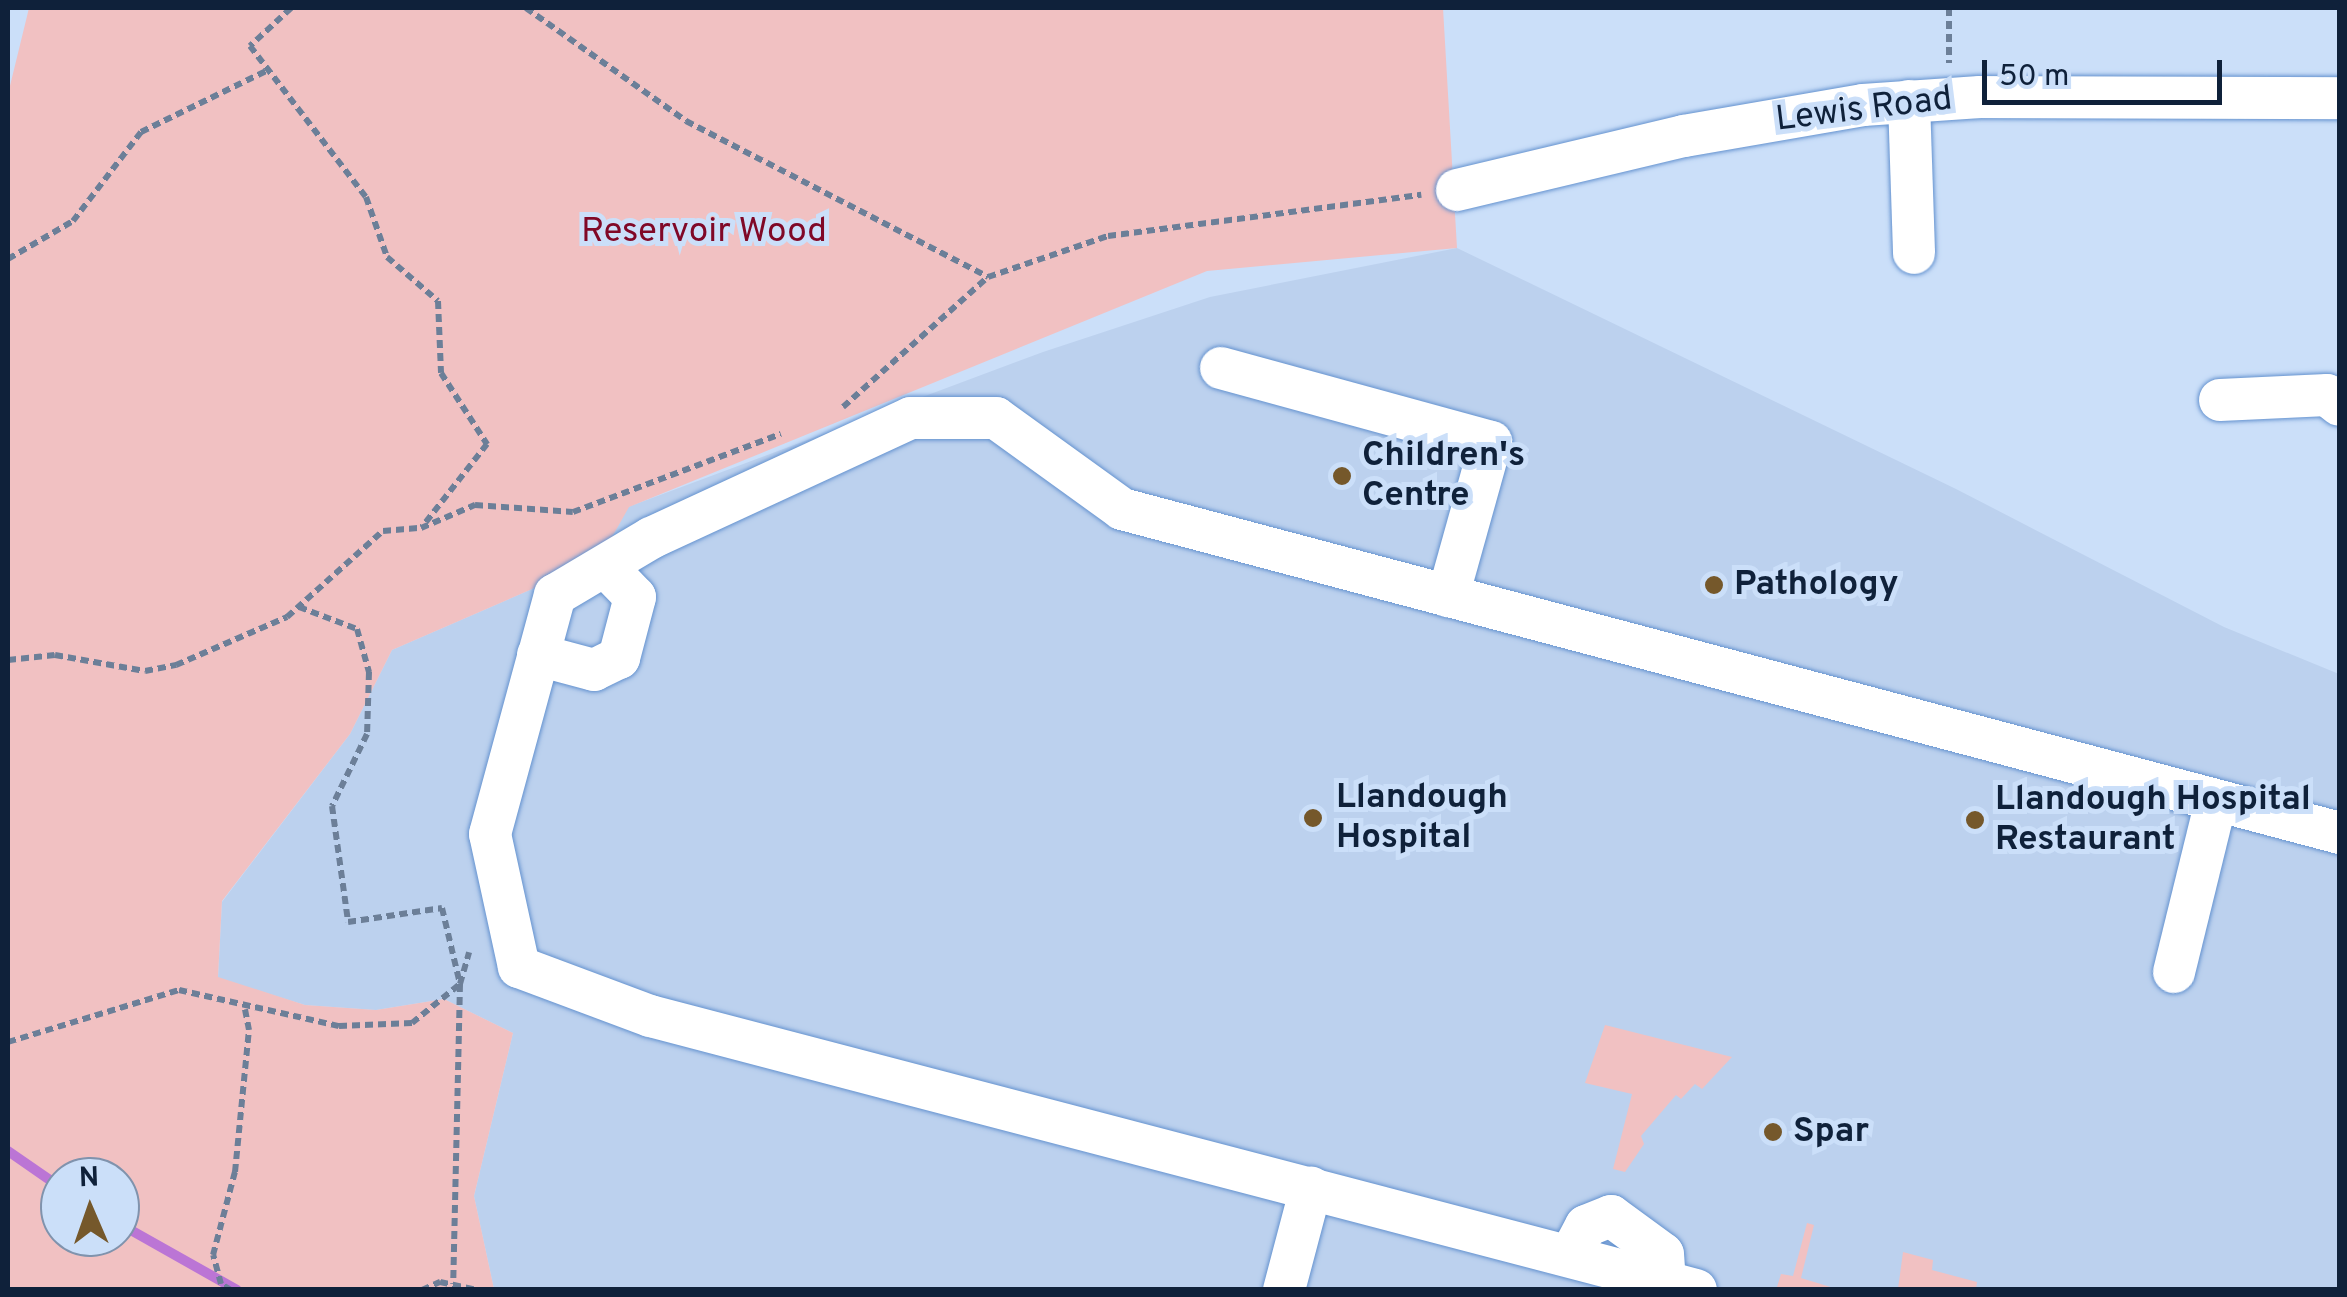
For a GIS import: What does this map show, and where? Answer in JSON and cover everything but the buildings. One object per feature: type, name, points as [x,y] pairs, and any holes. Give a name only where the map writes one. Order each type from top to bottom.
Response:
[{"type":"street","name":"Lewis Road","points":[[1457,190],[1684,136],[1929,100],[2340,98]]},
{"type":"street","points":[[1914,252],[1929,100]]},
{"type":"street","points":[[1221,368],[1491,442],[1448,596]]},
{"type":"street","points":[[2220,400],[2327,395],[2340,405]]},
{"type":"street","points":[[1680,1285],[650,1016],[519,967],[490,834],[555,595],[651,538],[911,418],[996,418],[1122,509],[2340,834]]},
{"type":"street","points":[[538,655],[594,670],[619,658],[635,597],[604,566]]},
{"type":"street","points":[[2174,972],[2216,801]]},
{"type":"street","points":[[1284,1290],[1311,1188]]},
{"type":"path","points":[[291,8],[250,46],[366,196],[386,257],[438,302],[441,373],[487,444],[421,528]]},
{"type":"path","points":[[526,8],[686,121],[988,278]]},
{"type":"path","points":[[1929,100],[1949,8]]},
{"type":"path","points":[[8,259],[73,221],[141,132],[268,70]]},
{"type":"path","points":[[837,413],[988,278],[1108,236],[1457,190]]},
{"type":"path","points":[[8,660],[55,655],[146,671],[203,655],[298,607],[384,532],[421,528],[475,504],[573,512],[784,433]]},
{"type":"path","points":[[298,607],[357,629],[369,672],[367,734],[332,806],[348,922],[442,908],[460,984]]},
{"type":"path","points":[[453,1284],[460,984],[468,952]]},
{"type":"path","points":[[8,1042],[180,990],[216,994],[245,1009],[339,1026],[412,1022],[460,984]]},
{"type":"path","points":[[230,1290],[220,1284],[214,1255],[235,1172],[249,1030],[245,1009]]},
{"type":"path","points":[[422,1290],[453,1284],[479,1290]]},
{"type":"shaded area","name":"Llandough Hospital","points":[[1457,248],[1956,489],[2224,627],[2339,674],[2339,1289],[494,1289],[474,1196],[513,1033],[444,999],[376,1010],[305,1005],[218,978],[222,902],[350,734],[392,650],[599,560],[628,507],[1043,352],[1210,297]]},
{"type":"green space","name":"Reservoir Wood","points":[[29,8],[1443,8],[1457,248],[1207,271],[629,507],[599,560],[392,650],[350,734],[222,901],[218,977],[305,1005],[376,1010],[444,999],[513,1033],[474,1196],[494,1289],[8,1289],[8,94]]},
{"type":"green space","points":[[1605,1025],[1732,1057],[1702,1089],[1695,1084],[1681,1099],[1676,1095],[1641,1136],[1644,1144],[1625,1172],[1613,1169],[1632,1094],[1585,1083]]},
{"type":"green space","points":[[1807,1223],[1814,1225],[1801,1278],[1837,1289],[1777,1287],[1781,1274],[1793,1276]]},
{"type":"green space","points":[[1903,1252],[1933,1260],[1932,1270],[1977,1282],[1976,1289],[1898,1289]]},
{"type":"waterway","points":[[8,1151],[40,1173]]},
{"type":"waterway","points":[[140,1235],[237,1290]]},
{"type":"place","name":"Children's Centre","points":[[1342,476]]},
{"type":"place","name":"Pathology","points":[[1714,585]]},
{"type":"place","name":"Llandough Hospital","points":[[1313,818]]},
{"type":"place","name":"Llandough Hospital Restaurant","points":[[1975,820]]},
{"type":"place","name":"Spar","points":[[1773,1132]]}]
